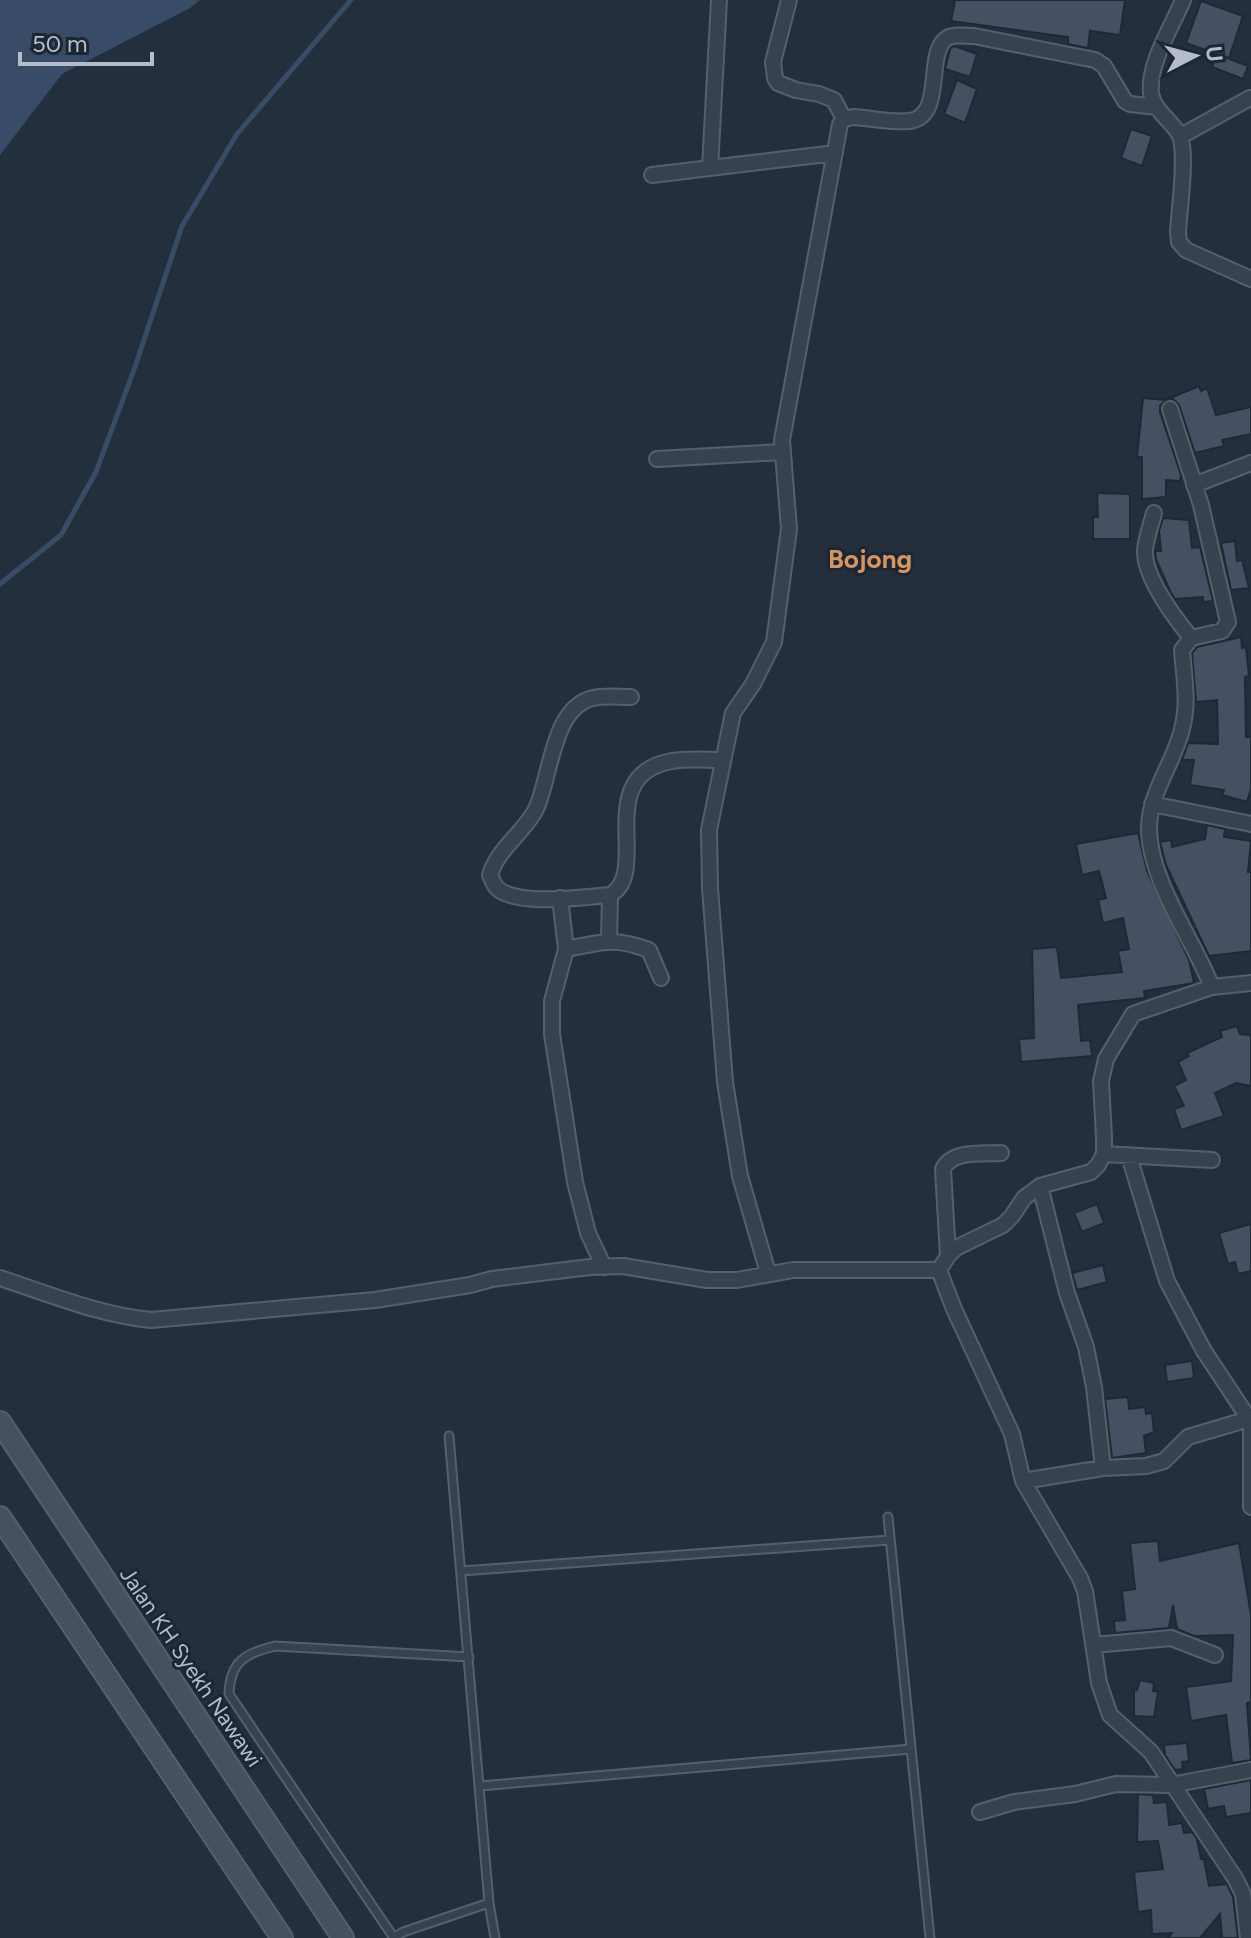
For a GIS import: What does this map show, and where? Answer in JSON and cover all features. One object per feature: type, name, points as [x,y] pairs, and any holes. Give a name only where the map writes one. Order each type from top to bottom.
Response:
[{"type":"main road","name":"Jalan KH Syekh Nawawi","points":[[0,1422],[343,1938]]},
{"type":"main road","points":[[0,1517],[282,1938]]},
{"type":"street","points":[[710,168],[719,0]]},
{"type":"street","points":[[789,0],[773,62],[775,78],[778,83],[796,90],[834,100],[844,119]]},
{"type":"street","points":[[1183,0],[1165,36],[1152,80],[1151,96],[1181,136],[1179,242],[1186,250],[1251,279]]},
{"type":"street","points":[[768,1273],[740,1176],[729,1114],[717,1010],[709,830],[733,713],[753,684],[774,642],[789,529],[782,452],[787,406],[840,124],[844,119],[853,117],[911,121],[924,114],[930,103],[939,47],[946,38],[954,36],[974,36],[1095,60],[1104,66],[1125,101],[1157,107]]},
{"type":"street","points":[[1181,136],[1250,98]]},
{"type":"street","points":[[652,175],[835,153]]},
{"type":"street","points":[[1170,409],[1194,485],[1228,622],[1222,631],[1191,638],[1182,650],[1183,729],[1152,804],[1149,829],[1160,878],[1212,987]]},
{"type":"street","points":[[657,459],[782,452]]},
{"type":"street","points":[[1194,485],[1251,463]]},
{"type":"street","points":[[1154,513],[1145,551],[1148,570],[1175,618],[1191,638]]},
{"type":"street","points":[[631,697],[593,698],[574,707],[563,726],[536,809],[494,861],[490,875],[496,888],[513,896],[560,898],[610,895],[623,886],[632,787],[644,772],[671,761],[723,760]]},
{"type":"street","points":[[1152,804],[1251,824]]},
{"type":"street","points":[[609,940],[610,895]]},
{"type":"street","points":[[560,898],[566,949],[552,1001],[552,1034],[575,1182],[588,1233],[604,1267]]},
{"type":"street","points":[[566,949],[609,940],[620,941],[649,950],[661,978]]},
{"type":"street","points":[[939,1270],[956,1248],[1003,1225],[1024,1198],[1040,1186],[1091,1172],[1098,1165],[1104,1154],[1101,1081],[1106,1059],[1133,1014],[1212,987],[1251,983]]},
{"type":"street","points":[[948,1256],[943,1169],[947,1161],[954,1157],[1001,1153]]},
{"type":"street","points":[[1104,1154],[1212,1160]]},
{"type":"street","points":[[1129,1156],[1167,1281],[1204,1351],[1250,1419],[1251,1507]]},
{"type":"street","points":[[1040,1186],[1067,1293],[1086,1347],[1103,1468]]},
{"type":"street","points":[[0,1278],[101,1311],[151,1320],[375,1300],[492,1279],[604,1267],[654,1270],[707,1280],[737,1280],[793,1270],[939,1270]]},
{"type":"street","points":[[939,1270],[1012,1434],[1023,1481],[1080,1578],[1103,1699],[1110,1715],[1151,1752],[1235,1878],[1249,1913],[1248,1938]]},
{"type":"street","points":[[1023,1481],[1103,1468],[1146,1466],[1164,1461],[1188,1437],[1250,1419]]},
{"type":"street","points":[[1094,1645],[1171,1638],[1215,1655]]},
{"type":"street","points":[[980,1812],[1014,1802],[1075,1794],[1116,1784],[1171,1785],[1251,1770]]},
{"type":"lane","points":[[449,1436],[489,1903],[495,1938]]},
{"type":"lane","points":[[888,1517],[930,1938]]},
{"type":"lane","points":[[461,1571],[890,1540]]},
{"type":"lane","points":[[469,1657],[275,1646],[256,1650],[234,1665],[229,1694],[394,1938],[403,1932],[489,1903]]},
{"type":"lane","points":[[480,1786],[911,1749]]},
{"type":"water","points":[[0,0],[200,0],[62,74],[0,155]]},
{"type":"building","points":[[955,0],[1125,0],[1120,35],[1090,31],[1088,48],[1068,44],[1068,37],[951,21]]},
{"type":"building","points":[[1201,1],[1243,16],[1229,58],[1222,56],[1248,66],[1243,79],[1212,67],[1217,54],[1186,43]]},
{"type":"building","points":[[954,46],[977,54],[970,77],[945,69],[950,49]]},
{"type":"building","points":[[957,80],[977,89],[965,123],[944,114]]},
{"type":"building","points":[[1131,129],[1152,136],[1142,166],[1121,158]]},
{"type":"building","points":[[1199,386],[1201,391],[1207,388],[1216,415],[1251,407],[1251,434],[1222,440],[1224,446],[1195,453],[1179,405],[1168,399]]},
{"type":"building","points":[[1143,398],[1166,400],[1160,406],[1160,412],[1181,475],[1180,481],[1166,480],[1166,497],[1142,499],[1142,457],[1137,457]]},
{"type":"building","points":[[1097,493],[1130,494],[1130,539],[1093,539],[1093,517],[1098,517]]},
{"type":"building","points":[[1163,518],[1189,520],[1192,548],[1200,547],[1213,601],[1203,602],[1203,597],[1175,599],[1170,591],[1155,551],[1161,551],[1159,531]]},
{"type":"building","points":[[1235,541],[1237,561],[1242,560],[1249,588],[1231,590],[1221,543]]},
{"type":"building","points":[[1241,637],[1242,648],[1246,647],[1249,676],[1245,677],[1246,737],[1251,737],[1251,789],[1247,802],[1222,795],[1224,790],[1190,785],[1194,760],[1182,760],[1188,743],[1218,744],[1217,700],[1196,702],[1192,653],[1197,647]]},
{"type":"building","points":[[1207,825],[1225,829],[1224,837],[1251,841],[1248,872],[1251,872],[1251,951],[1209,956],[1166,865],[1160,842],[1171,840],[1172,847],[1205,839]]},
{"type":"building","points":[[1138,833],[1147,871],[1189,960],[1194,983],[1144,991],[1145,998],[1078,1005],[1081,1041],[1090,1040],[1092,1056],[1021,1062],[1019,1039],[1034,1038],[1032,949],[1057,947],[1061,978],[1122,972],[1118,951],[1129,949],[1123,918],[1103,923],[1098,900],[1106,898],[1099,871],[1082,875],[1076,844]]},
{"type":"building","points":[[1237,1026],[1240,1034],[1251,1035],[1251,1086],[1236,1083],[1215,1093],[1224,1116],[1181,1130],[1174,1109],[1184,1106],[1174,1086],[1186,1080],[1178,1062],[1189,1056],[1187,1053],[1222,1037],[1220,1031]]},
{"type":"building","points":[[1097,1204],[1104,1223],[1082,1232],[1074,1213]]},
{"type":"building","points":[[1251,1224],[1251,1271],[1238,1274],[1235,1262],[1228,1264],[1219,1233]]},
{"type":"building","points":[[1103,1265],[1107,1282],[1077,1290],[1072,1273]]},
{"type":"building","points":[[1192,1361],[1194,1378],[1167,1382],[1165,1365]]},
{"type":"building","points":[[1128,1397],[1129,1409],[1145,1407],[1146,1414],[1152,1413],[1154,1432],[1144,1436],[1146,1453],[1112,1458],[1105,1399]]},
{"type":"building","points":[[1158,1541],[1160,1561],[1239,1543],[1251,1615],[1251,1702],[1247,1703],[1251,1760],[1232,1763],[1226,1715],[1191,1721],[1186,1687],[1231,1681],[1233,1635],[1194,1636],[1177,1629],[1173,1605],[1169,1628],[1115,1633],[1114,1621],[1125,1620],[1122,1591],[1135,1589],[1130,1543]]},
{"type":"building","points":[[1140,1680],[1154,1683],[1153,1691],[1158,1692],[1154,1717],[1134,1716],[1134,1690],[1137,1690]]},
{"type":"building","points":[[1187,1743],[1189,1761],[1182,1762],[1183,1769],[1175,1770],[1165,1755],[1164,1745]]},
{"type":"building","points":[[1251,1780],[1251,1813],[1226,1817],[1224,1806],[1208,1809],[1204,1789]]},
{"type":"building","points":[[1138,1794],[1153,1795],[1154,1803],[1167,1802],[1169,1825],[1182,1823],[1184,1833],[1192,1832],[1197,1839],[1209,1886],[1227,1884],[1233,1897],[1238,1938],[1222,1938],[1220,1914],[1200,1938],[1168,1938],[1172,1933],[1152,1934],[1151,1910],[1138,1912],[1134,1872],[1163,1869],[1158,1841],[1137,1842]]},
{"type":"waterway","points":[[0,584],[61,535],[96,472],[182,226],[237,134],[351,0]]},
{"type":"district","name":"Bojong","points":[[870,559]]}]
